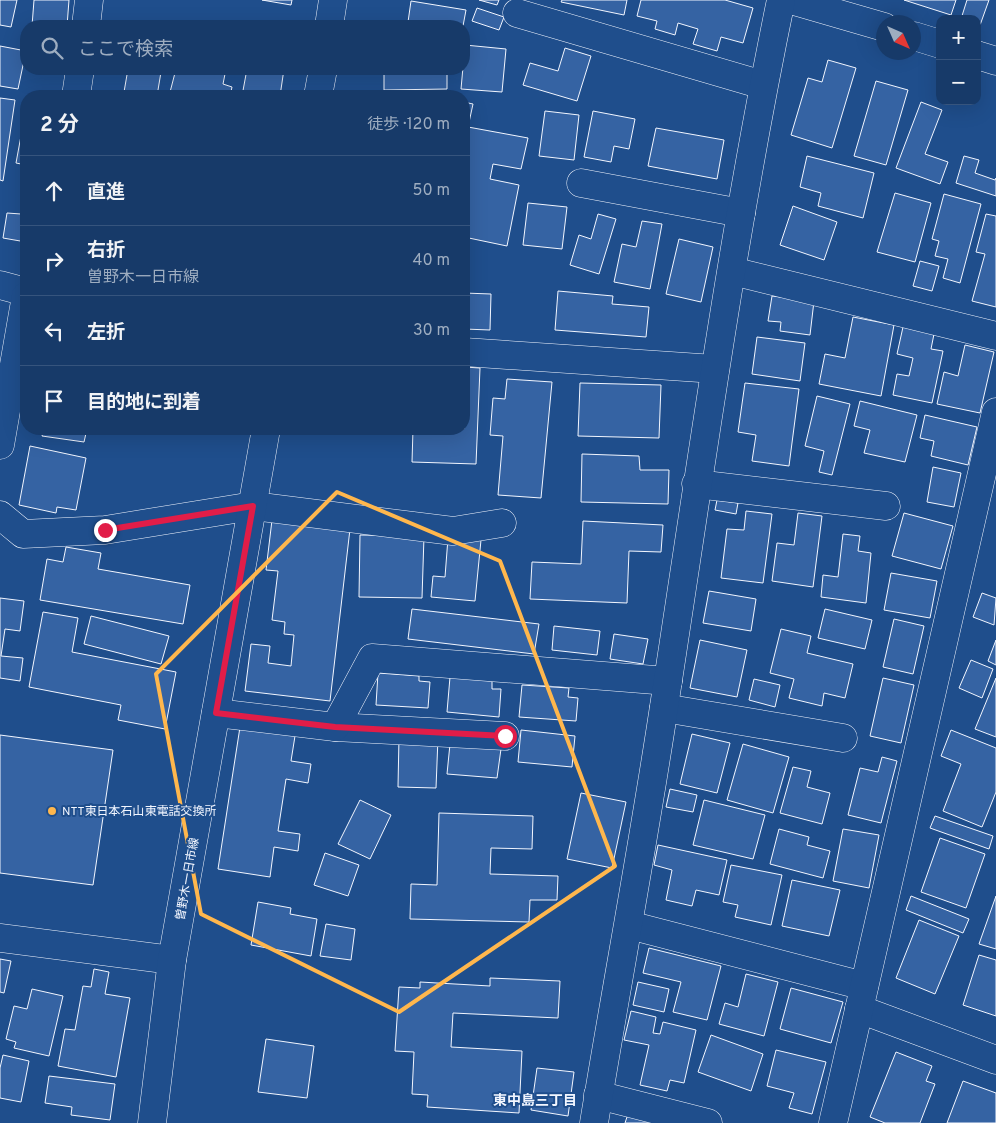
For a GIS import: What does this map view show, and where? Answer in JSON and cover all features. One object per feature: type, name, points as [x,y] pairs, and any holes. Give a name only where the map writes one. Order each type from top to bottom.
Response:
[{"type":"street","points":[[87,20],[89,0]]},
{"type":"street","points":[[330,20],[333,0]]},
{"type":"street","points":[[594,1123],[664,708],[696,484],[740,213],[781,0]]},
{"type":"street","points":[[791,0],[876,25]]},
{"type":"street","points":[[517,13],[764,85]]},
{"type":"street","points":[[921,38],[936,43]]},
{"type":"street","points":[[981,56],[996,61]]},
{"type":"street","points":[[77,90],[79,75]]},
{"type":"street","points":[[319,90],[321,75]]},
{"type":"street","points":[[581,183],[740,213]]},
{"type":"street","points":[[732,271],[996,336]]},
{"type":"street","points":[[0,285],[20,290]]},
{"type":"street","points":[[0,445],[20,330]]},
{"type":"street","points":[[470,352],[715,369]]},
{"type":"street","points":[[832,1123],[996,412]]},
{"type":"street","name":"曽野木一日市線","points":[[152,1123],[172,960],[265,435]]},
{"type":"street","points":[[696,484],[886,506]]},
{"type":"street","points":[[0,515],[23,534],[105,530],[253,506],[453,531],[502,523]]},
{"type":"street","points":[[335,727],[372,658],[668,681]]},
{"type":"street","points":[[664,708],[843,738]]},
{"type":"street","points":[[216,713],[335,727],[505,736]]},
{"type":"street","points":[[629,924],[861,997],[996,1060]]},
{"type":"street","points":[[0,938],[172,960]]},
{"type":"street","points":[[598,1095],[708,1123]]},
{"type":"highlighted area","points":[[337,492],[500,561],[615,866],[399,1012],[201,914],[156,674]]},
{"type":"building","points":[[0,0],[17,0],[11,27],[0,25]]},
{"type":"building","points":[[34,0],[69,0],[67,20],[32,20]]},
{"type":"building","points":[[262,0],[292,0],[291,5]]},
{"type":"building","points":[[479,0],[499,0],[497,5]]},
{"type":"building","points":[[562,0],[627,0],[624,15],[561,2]]},
{"type":"building","points":[[641,0],[725,0],[753,8],[743,43],[721,37],[717,51],[693,44],[698,29],[678,23],[675,35],[655,29],[657,21],[637,16]]},
{"type":"building","points":[[904,0],[956,0],[951,15]]},
{"type":"building","points":[[967,0],[989,0],[981,22],[981,15],[962,15]]},
{"type":"building","points":[[411,1],[466,10],[464,20],[408,20]]},
{"type":"building","points":[[477,8],[504,17],[499,30],[472,21]]},
{"type":"building","points":[[470,45],[506,49],[502,92],[461,89],[462,75],[470,75]]},
{"type":"building","points":[[0,46],[20,50],[21,75],[18,89],[0,86]]},
{"type":"building","points":[[565,48],[591,56],[577,101],[523,85],[530,63],[558,71]]},
{"type":"building","points":[[828,60],[856,68],[832,148],[791,135],[808,78],[822,82]]},
{"type":"building","points":[[127,75],[160,75],[158,90],[124,90]]},
{"type":"building","points":[[174,75],[225,75],[223,84],[232,87],[231,90],[171,90]]},
{"type":"building","points":[[246,75],[283,75],[281,90],[243,90]]},
{"type":"building","points":[[384,75],[447,75],[447,89],[384,90]]},
{"type":"building","points":[[876,81],[908,90],[886,165],[854,156]]},
{"type":"building","points":[[0,98],[15,100],[3,181],[0,180]]},
{"type":"building","points":[[921,102],[942,110],[925,154],[948,162],[940,184],[896,168]]},
{"type":"building","points":[[470,103],[473,104],[470,118]]},
{"type":"building","points":[[545,111],[579,115],[574,160],[539,156]]},
{"type":"building","points":[[593,111],[635,119],[629,149],[614,146],[611,162],[584,157]]},
{"type":"building","points":[[470,127],[528,138],[521,169],[493,164],[490,179],[519,185],[507,246],[470,238]]},
{"type":"building","points":[[656,128],[724,140],[717,179],[648,166]]},
{"type":"building","points":[[20,141],[20,164],[16,163]]},
{"type":"building","points":[[807,156],[874,173],[863,218],[818,206],[821,193],[800,187]]},
{"type":"building","points":[[964,156],[979,160],[975,173],[995,180],[996,178],[996,196],[956,183]]},
{"type":"building","points":[[895,193],[931,203],[915,262],[877,252]]},
{"type":"building","points":[[944,194],[981,204],[960,283],[943,278],[948,259],[935,256],[939,241],[932,239]]},
{"type":"building","points":[[528,203],[567,207],[562,249],[523,245]]},
{"type":"building","points":[[793,206],[837,222],[824,260],[780,245]]},
{"type":"building","points":[[7,213],[20,214],[20,241],[3,238]]},
{"type":"building","points":[[598,214],[616,219],[599,274],[570,265],[579,235],[591,239]]},
{"type":"building","points":[[986,214],[996,216],[996,307],[972,301],[985,254],[976,252]]},
{"type":"building","points":[[642,221],[662,224],[650,289],[614,282],[622,244],[636,247]]},
{"type":"building","points":[[679,239],[713,247],[701,302],[666,294]]},
{"type":"building","points":[[920,261],[939,266],[932,291],[913,286]]},
{"type":"building","points":[[558,291],[613,296],[612,304],[649,307],[646,337],[555,330]]},
{"type":"building","points":[[470,293],[491,294],[490,330],[470,329]]},
{"type":"building","points":[[772,296],[814,301],[810,335],[780,331],[781,322],[768,321]]},
{"type":"building","points":[[853,317],[894,325],[881,396],[819,384],[825,354],[845,358]]},
{"type":"building","points":[[903,327],[934,334],[931,349],[943,351],[932,403],[893,395],[897,374],[909,376],[913,358],[897,354]]},
{"type":"building","points":[[757,337],[805,343],[800,381],[752,374]]},
{"type":"building","points":[[965,345],[994,352],[980,413],[937,404],[944,372],[958,376]]},
{"type":"building","points":[[470,367],[480,368],[476,464],[412,462],[413,435],[470,435]]},
{"type":"building","points":[[507,379],[552,382],[541,498],[498,495],[503,436],[490,435],[493,398],[505,399]]},
{"type":"building","points":[[580,383],[661,385],[659,438],[578,436]]},
{"type":"building","points":[[745,383],[799,389],[789,466],[752,461],[756,435],[738,432]]},
{"type":"building","points":[[817,396],[850,404],[832,475],[819,472],[824,451],[805,446]]},
{"type":"building","points":[[860,401],[917,415],[905,462],[864,453],[870,430],[854,426]]},
{"type":"building","points":[[925,415],[977,427],[968,465],[931,456],[934,441],[920,438]]},
{"type":"building","points":[[42,435],[86,435],[84,442]]},
{"type":"building","points":[[30,446],[86,458],[76,510],[57,507],[56,513],[19,505]]},
{"type":"building","points":[[582,454],[639,456],[640,470],[669,470],[668,504],[581,502]]},
{"type":"building","points":[[933,467],[961,473],[954,507],[927,502]]},
{"type":"building","points":[[717,500],[738,503],[736,514],[715,510]]},
{"type":"building","points":[[746,511],[772,514],[763,583],[721,578],[727,529],[744,530]]},
{"type":"building","points":[[798,513],[822,516],[813,587],[772,581],[777,543],[794,545]]},
{"type":"building","points":[[904,513],[953,526],[941,569],[892,556]]},
{"type":"building","points":[[272,520],[350,529],[330,701],[245,691],[251,644],[270,646],[268,663],[291,666],[294,635],[284,634],[285,622],[272,620],[278,571],[266,570]]},
{"type":"building","points":[[583,521],[663,525],[661,552],[629,551],[627,603],[530,599],[532,562],[581,564]]},
{"type":"building","points":[[843,534],[860,536],[858,551],[871,553],[866,603],[821,597],[823,575],[838,577]]},
{"type":"building","points":[[360,535],[424,536],[422,598],[359,597]]},
{"type":"building","points":[[448,538],[481,540],[475,601],[431,597],[433,576],[445,577]]},
{"type":"building","points":[[66,547],[101,553],[98,569],[190,585],[183,624],[40,600],[47,559],[63,562]]},
{"type":"building","points":[[891,573],[937,581],[930,618],[884,610]]},
{"type":"building","points":[[709,591],[756,599],[751,631],[703,623]]},
{"type":"building","points":[[982,593],[996,598],[994,625],[973,617]]},
{"type":"building","points":[[0,598],[24,601],[20,631],[5,629],[1,656],[23,658],[20,681],[0,678]]},
{"type":"building","points":[[412,609],[539,624],[534,654],[408,639]]},
{"type":"building","points":[[825,609],[872,620],[865,649],[818,638]]},
{"type":"building","points":[[43,612],[78,618],[72,652],[176,672],[165,729],[118,720],[121,705],[29,687]]},
{"type":"building","points":[[91,616],[169,636],[161,664],[84,644]]},
{"type":"building","points":[[894,619],[924,626],[913,674],[883,667]]},
{"type":"building","points":[[554,626],[600,631],[597,655],[552,650]]},
{"type":"building","points":[[781,629],[811,636],[807,653],[853,664],[845,698],[824,693],[822,706],[789,698],[794,679],[770,673]]},
{"type":"building","points":[[614,634],[648,639],[643,664],[610,659]]},
{"type":"building","points":[[700,640],[747,650],[737,697],[690,688]]},
{"type":"building","points":[[996,640],[996,665],[988,661]]},
{"type":"building","points":[[971,660],[993,669],[982,698],[959,688]]},
{"type":"building","points":[[378,673],[419,676],[419,681],[430,682],[428,708],[376,705]]},
{"type":"building","points":[[450,677],[492,681],[492,689],[501,689],[499,717],[447,712]]},
{"type":"building","points":[[883,678],[914,685],[901,743],[870,736]]},
{"type":"building","points":[[996,678],[996,737],[975,729]]},
{"type":"building","points":[[754,679],[780,685],[775,707],[749,700]]},
{"type":"building","points":[[522,685],[569,688],[568,697],[578,698],[576,721],[519,717]]},
{"type":"building","points":[[240,727],[295,736],[291,761],[311,764],[308,783],[286,779],[278,831],[300,834],[298,851],[274,847],[270,877],[218,869]]},
{"type":"building","points":[[521,730],[575,736],[572,767],[518,762]]},
{"type":"building","points":[[951,730],[996,748],[996,792],[982,827],[943,811],[961,764],[941,756]]},
{"type":"building","points":[[692,734],[730,743],[717,793],[680,784]]},
{"type":"building","name":"NTT東日本石山東電話交換所","points":[[0,735],[113,750],[93,885],[0,873]]},
{"type":"building","points":[[399,737],[438,738],[436,788],[398,787]]},
{"type":"building","points":[[450,744],[501,749],[497,778],[447,774]]},
{"type":"building","points":[[743,744],[789,757],[773,813],[727,800]]},
{"type":"building","points":[[882,757],[897,761],[881,823],[848,815],[860,768],[878,772]]},
{"type":"building","points":[[793,767],[811,771],[807,787],[830,793],[822,824],[780,813]]},
{"type":"building","points":[[670,789],[697,795],[693,812],[666,807]]},
{"type":"building","points":[[581,793],[626,802],[612,868],[567,859]]},
{"type":"building","points":[[360,800],[391,815],[370,859],[338,844]]},
{"type":"building","points":[[704,800],[765,815],[753,859],[693,845]]},
{"type":"building","points":[[439,813],[533,816],[532,849],[491,848],[490,874],[558,876],[557,900],[530,900],[529,922],[410,919],[411,884],[437,885]]},
{"type":"building","points":[[935,816],[993,836],[989,849],[930,828]]},
{"type":"building","points":[[779,829],[809,837],[807,845],[830,851],[823,878],[770,864]]},
{"type":"building","points":[[843,829],[879,835],[869,888],[833,881]]},
{"type":"building","points":[[940,838],[985,854],[966,908],[921,892]]},
{"type":"building","points":[[658,845],[727,860],[719,895],[696,890],[692,906],[666,900],[672,870],[654,865]]},
{"type":"building","points":[[325,853],[359,865],[348,896],[314,885]]},
{"type":"building","points":[[731,865],[782,875],[771,925],[735,917],[738,905],[723,902]]},
{"type":"building","points":[[792,880],[840,890],[829,936],[782,926]]},
{"type":"building","points":[[911,896],[969,919],[963,933],[906,910]]},
{"type":"building","points":[[996,896],[996,949],[979,944]]},
{"type":"building","points":[[258,902],[291,908],[290,914],[317,919],[311,956],[251,945]]},
{"type":"building","points":[[919,920],[959,936],[935,994],[896,978]]},
{"type":"building","points":[[326,924],[355,929],[351,960],[320,956]]},
{"type":"building","points":[[649,948],[721,966],[707,1020],[673,1012],[681,982],[643,973]]},
{"type":"building","points":[[979,955],[996,960],[996,1016],[963,1005]]},
{"type":"building","points":[[0,959],[11,961],[4,993],[0,992]]},
{"type":"building","points":[[94,969],[109,972],[105,994],[130,998],[116,1077],[58,1066],[65,1029],[75,1030],[83,986],[91,987]]},
{"type":"building","points":[[746,974],[778,982],[764,1036],[719,1024],[725,1003],[738,1007]]},
{"type":"building","points":[[490,978],[560,981],[558,1018],[453,1013],[451,1047],[522,1051],[519,1113],[427,1107],[428,1095],[412,1094],[414,1052],[395,1051],[399,987],[420,988],[420,982],[490,986]]},
{"type":"building","points":[[638,982],[669,989],[664,1012],[633,1005]]},
{"type":"building","points":[[791,988],[843,1002],[831,1043],[780,1029]]},
{"type":"building","points":[[32,989],[63,996],[49,1056],[14,1048],[16,1042],[6,1039],[14,1006],[27,1009]]},
{"type":"building","points":[[631,1011],[656,1017],[653,1033],[660,1034],[663,1022],[696,1030],[684,1083],[670,1080],[667,1091],[640,1085],[649,1045],[624,1040]]},
{"type":"building","points":[[711,1035],[763,1054],[751,1091],[698,1072]]},
{"type":"building","points":[[266,1039],[314,1046],[307,1098],[258,1092]]},
{"type":"building","points":[[776,1050],[826,1062],[812,1114],[789,1108],[794,1093],[767,1086]]},
{"type":"building","points":[[896,1052],[932,1066],[926,1081],[935,1084],[920,1123],[885,1123],[870,1117]]},
{"type":"building","points":[[3,1055],[29,1061],[21,1102],[0,1098],[0,1068]]},
{"type":"building","points":[[537,1068],[574,1072],[568,1116],[531,1110]]},
{"type":"building","points":[[49,1076],[115,1084],[110,1120],[71,1115],[72,1107],[45,1103]]},
{"type":"building","points":[[963,1081],[996,1093],[996,1123],[947,1123]]},
{"type":"building","points":[[628,1114],[664,1123],[625,1123]]},
{"type":"place","name":"NTT東日本石山東電話交換所","points":[[52,811]]},
{"type":"district","name":"東中島三丁目","points":[[535,1100]]},
{"type":"route","points":[[105,530],[253,506],[216,713],[335,727],[505,736]]}]
